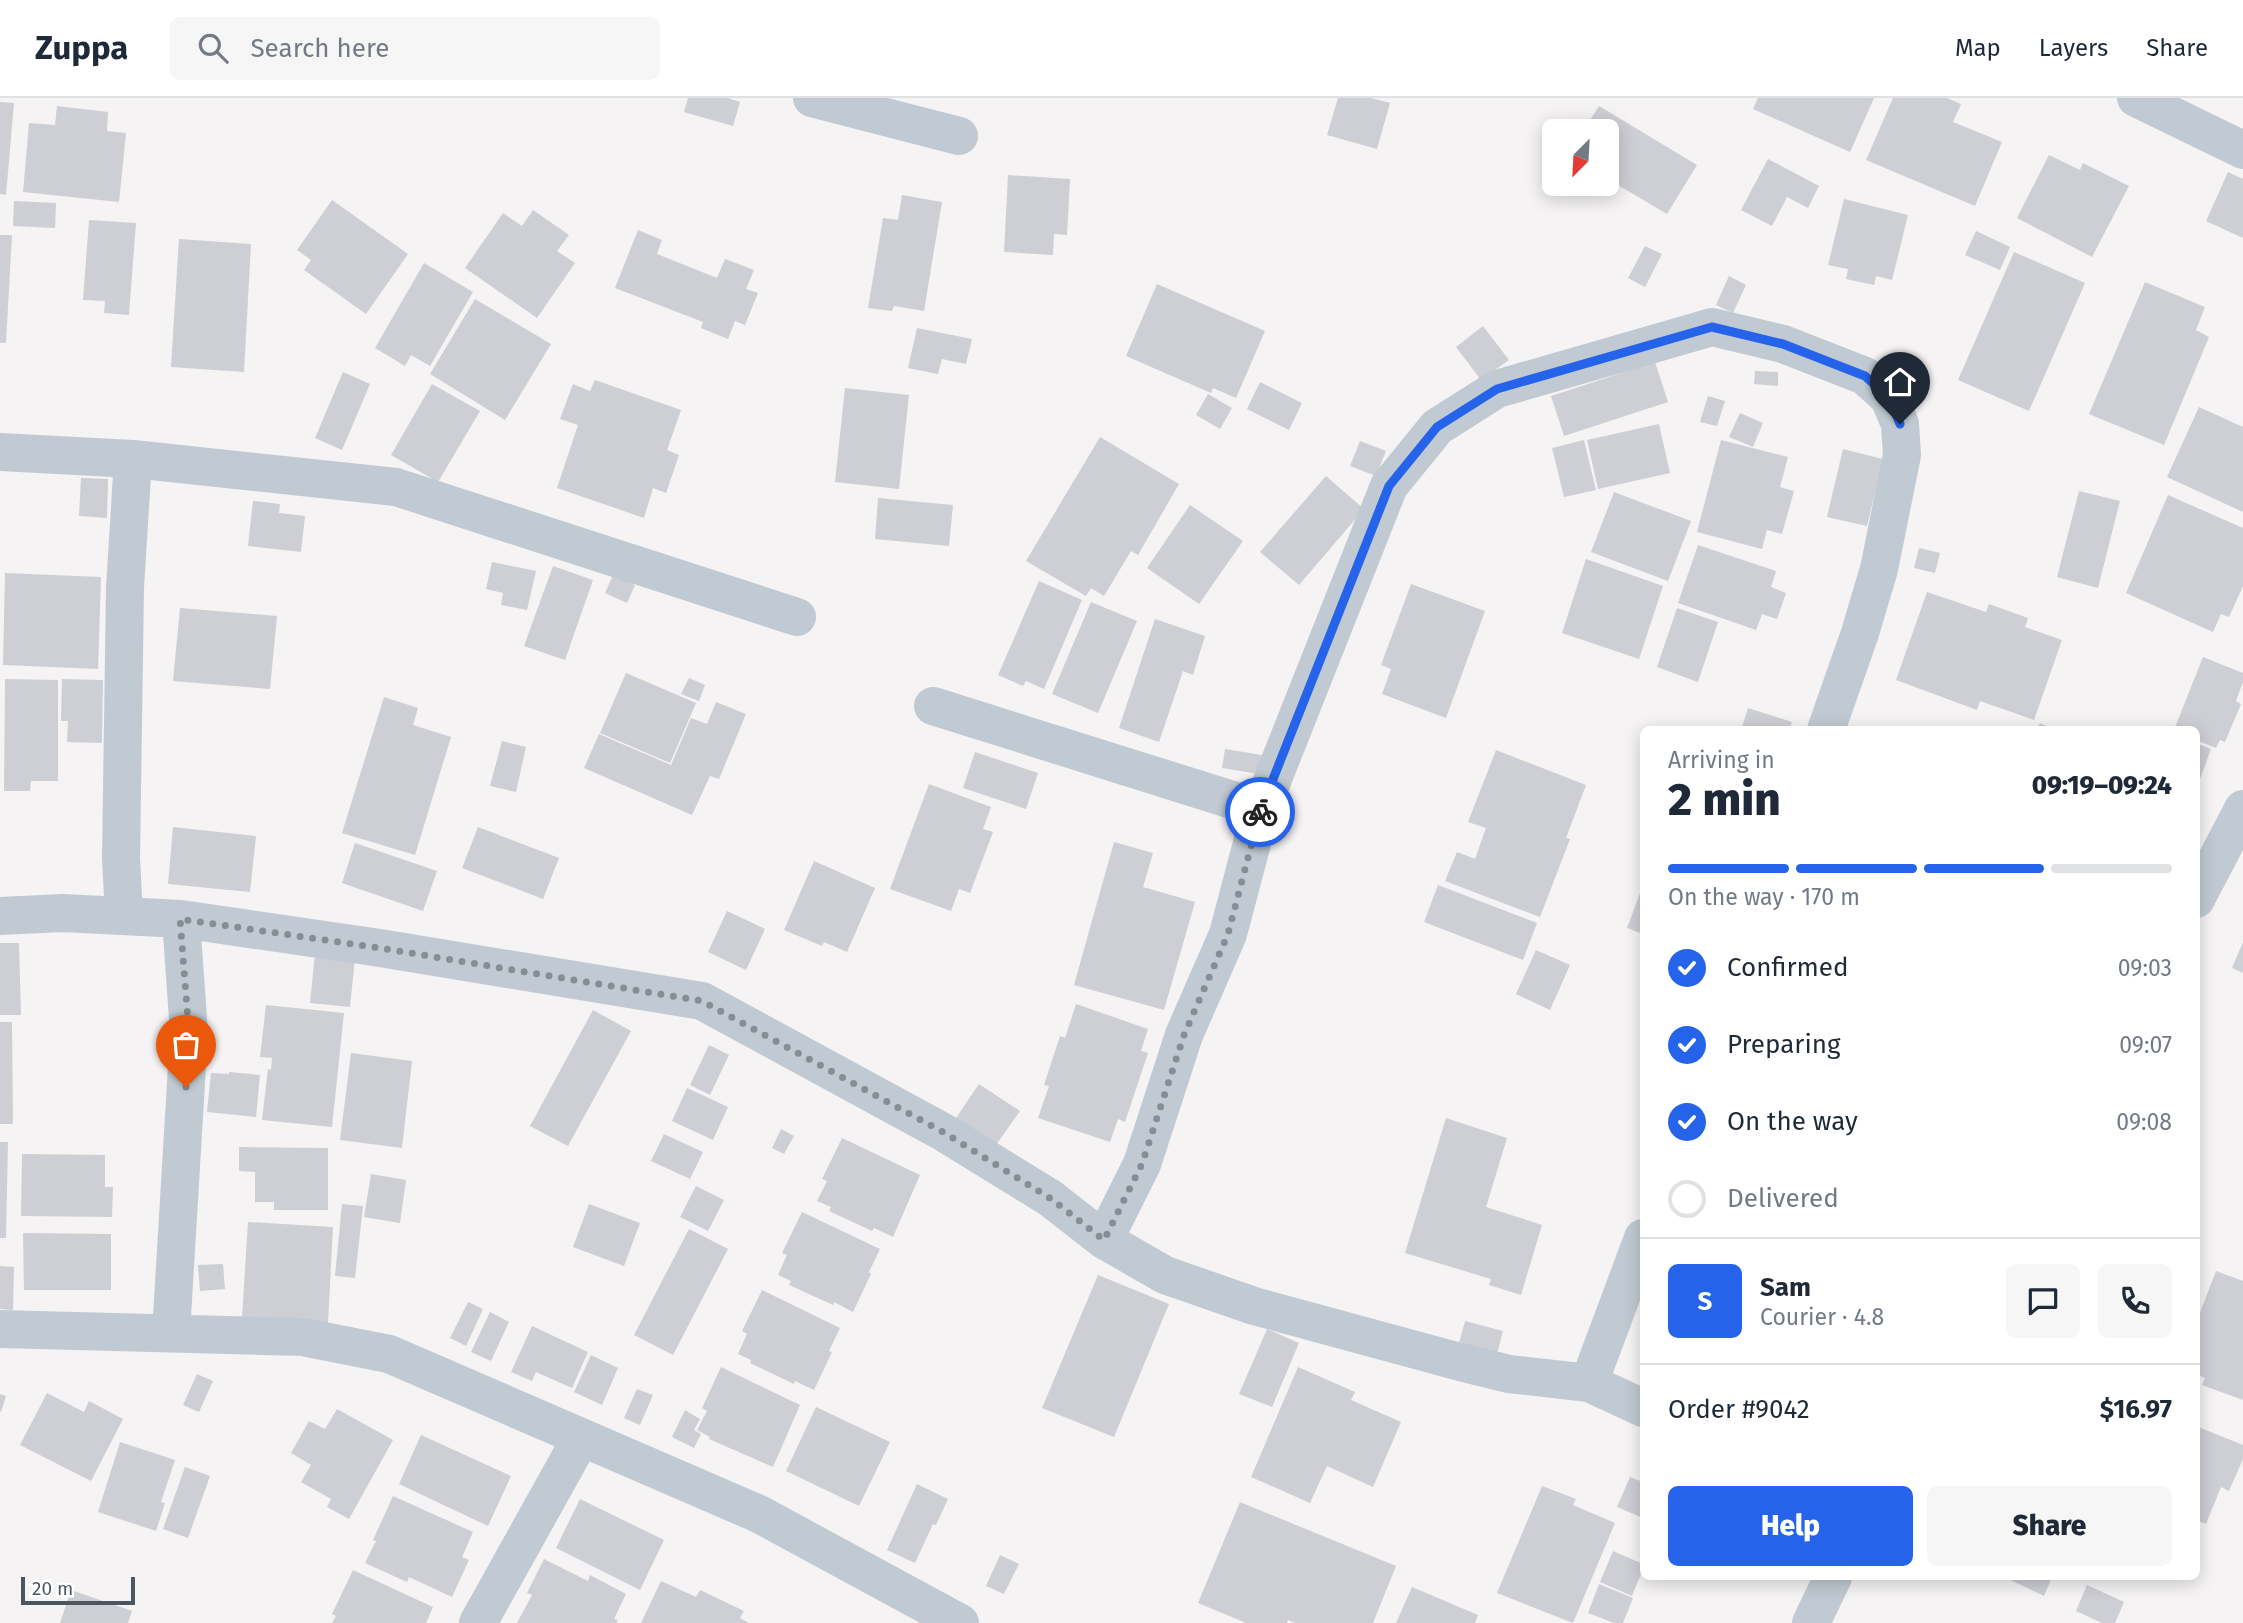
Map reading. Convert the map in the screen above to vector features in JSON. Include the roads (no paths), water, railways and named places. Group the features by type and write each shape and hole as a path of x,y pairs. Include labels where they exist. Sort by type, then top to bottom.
{"street":[{"path":"812,98 959,136"},
{"path":"2136,98 2243,150"},
{"path":"1104,1240 1142,1164 1184,1035 1228,934 1261,809 1389,486 1437,427 1497,389 1712,327 1783,344 1865,376 1889,398 1900,424 1902,455 1879,569 1860,634 1827,726"},
{"path":"0,452 133,459 396,487 797,617"},
{"path":"124,916 121,858 125,588 133,459"},
{"path":"933,706 1261,809"},
{"path":"2200,891 2243,809"},
{"path":"0,916 63,913 180,919 380,948 702,1001 943,1132 1050,1198 1104,1240 1165,1275 1254,1306 1509,1374 1589,1383 1640,1407"},
{"path":"171,1333 189,1033 180,919"},
{"path":"1589,1383 1640,1246"},
{"path":"0,1329 303,1337 390,1354 759,1514 958,1623"},
{"path":"478,1623 580,1438"},
{"path":"1811,1623 1832,1580"}]}
